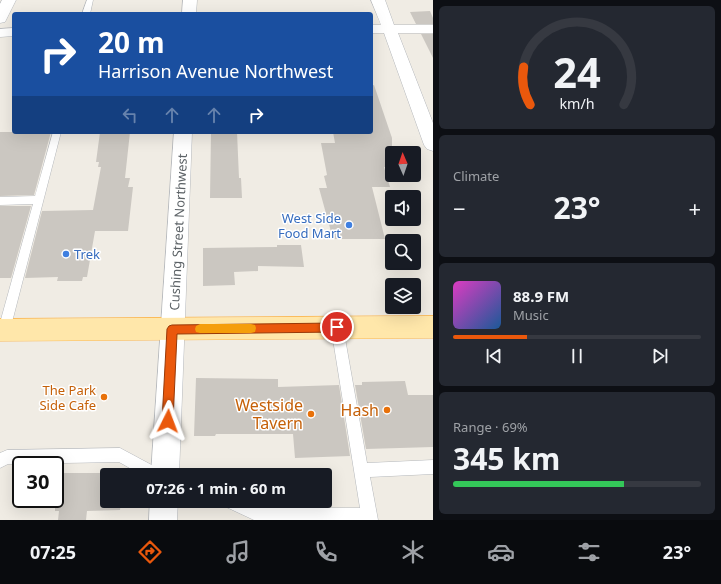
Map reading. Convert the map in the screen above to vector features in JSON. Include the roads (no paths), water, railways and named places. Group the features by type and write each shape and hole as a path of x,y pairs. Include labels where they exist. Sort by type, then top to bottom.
{"main road":[{"path":"2,330 433,326"}],"street":[{"path":"0,19 9,0"},
{"path":"189,12 190,0"},
{"path":"378,0 433,145"},
{"path":"373,29 433,29"},
{"path":"0,33 12,32"},
{"name":"Cushing Street Northwest","path":"165,468 183,134"},
{"path":"163,520 164,508"}],"lane":[{"path":"87,12 90,0"},
{"path":"2,330 56,134"},
{"path":"0,200 39,200"},
{"path":"242,508 265,516 369,517 337,327"},
{"path":"0,462 6,457 120,455 143,468"},
{"path":"361,470 433,467"}],"place":[{"name":"West Side Food Mart","path":"349,225"},
{"name":"Trek","path":"66,254"},
{"name":"The Park Side Cafe","path":"104,397"},
{"name":"Hash","path":"387,410"},
{"name":"Westside Tavern","path":"311,414"}]}
